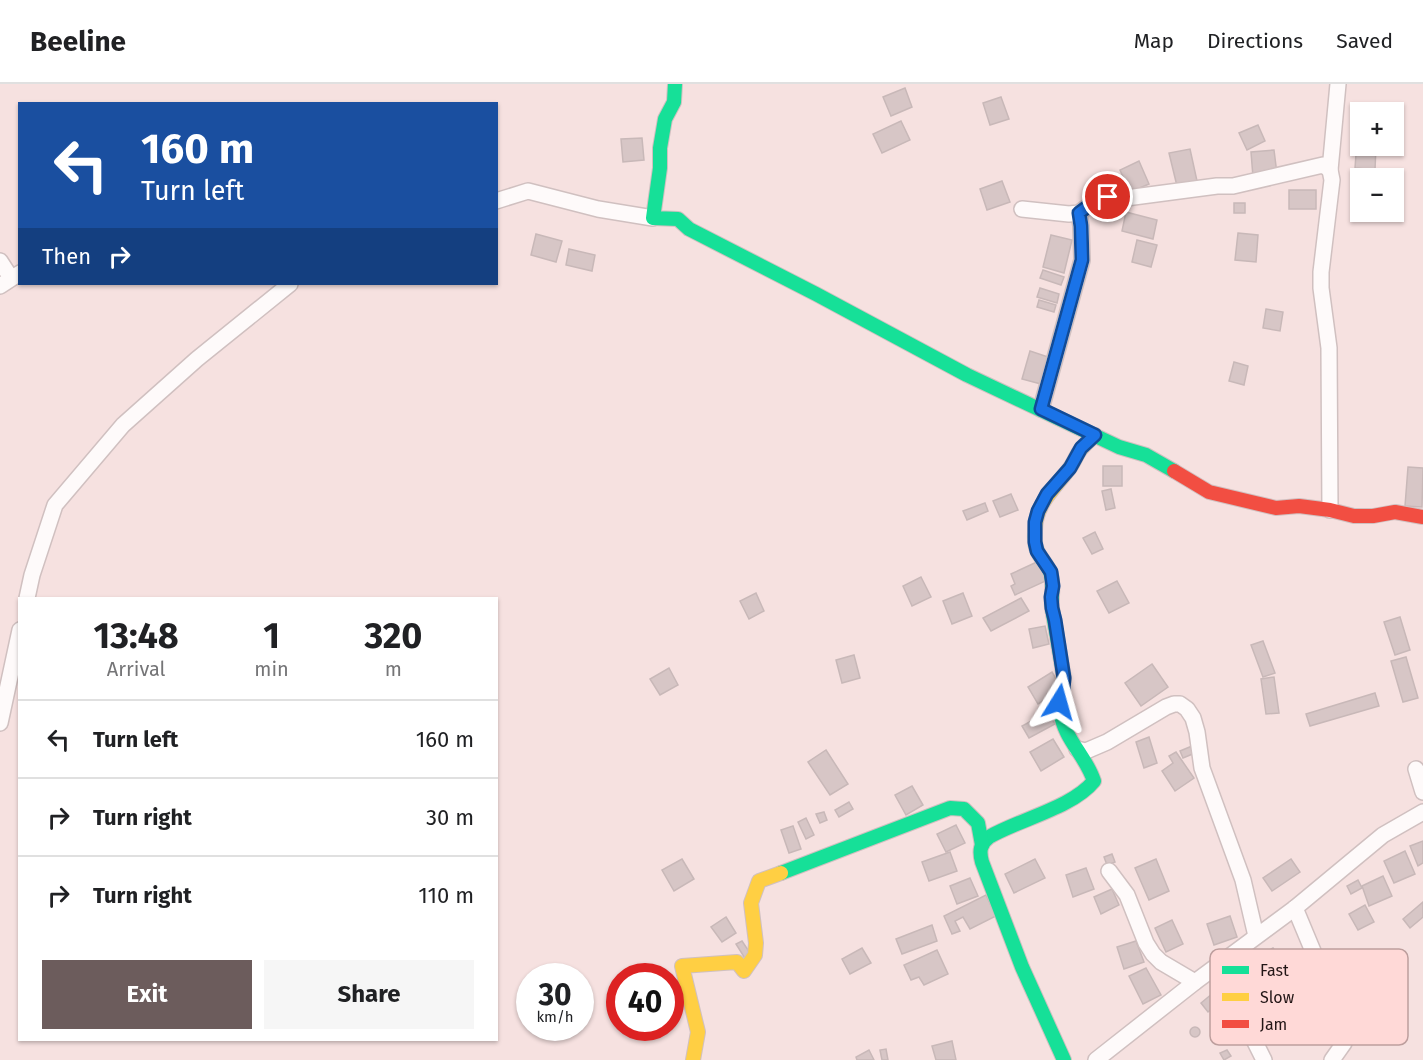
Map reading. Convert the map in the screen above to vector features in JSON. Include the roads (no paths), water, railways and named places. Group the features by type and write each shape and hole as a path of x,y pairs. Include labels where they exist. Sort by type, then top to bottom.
{"street":[{"path":"1330,510 1329,348 1320,272 1332,180 1330,170 1338,84"},
{"path":"653,218 665,119 674,102 676,85"},
{"path":"1022,209 1079,213 1095,201 1108,197 1126,198 1233,186 1323,165 1330,170"},
{"path":"498,200 528,191 598,208 653,218 678,219 689,229 967,375 1119,447 1146,455 1209,492 1276,508 1299,506 1354,516 1373,516 1395,512 1423,518"},
{"path":"1041,409 1082,260 1079,213"},
{"path":"0,261 10,279"},
{"path":"27,597 55,505 123,425 197,359 289,285"},
{"path":"982,845 989,838 1070,799 1091,786 1094,780 1077,748 1068,737 1062,721 1059,702 1064,678 1052,608 1053,586 1051,572 1037,551 1035,522 1047,494 1070,468 1081,448 1095,435"},
{"path":"0,723 18,639"},
{"path":"0,687 10,673"},
{"path":"1077,748 1086,751 1107,742 1174,704 1180,704 1187,709 1197,732 1202,768 1243,880 1256,936"},
{"path":"1416,769 1423,792"},
{"path":"693,1060 698,1032 682,966 737,962 744,971 755,955 756,943 751,903 759,881 950,808 964,808 978,823 982,862 1022,967 1064,1060"},
{"path":"1239,949 1295,908 1383,835 1423,812"},
{"path":"1109,872 1127,895 1146,943 1153,954 1161,962 1195,982"},
{"path":"1295,908 1312,949"},
{"path":"1096,1060 1210,971"},
{"path":"1256,1045 1264,1060"},
{"path":"1332,1060 1343,1045"}]}
